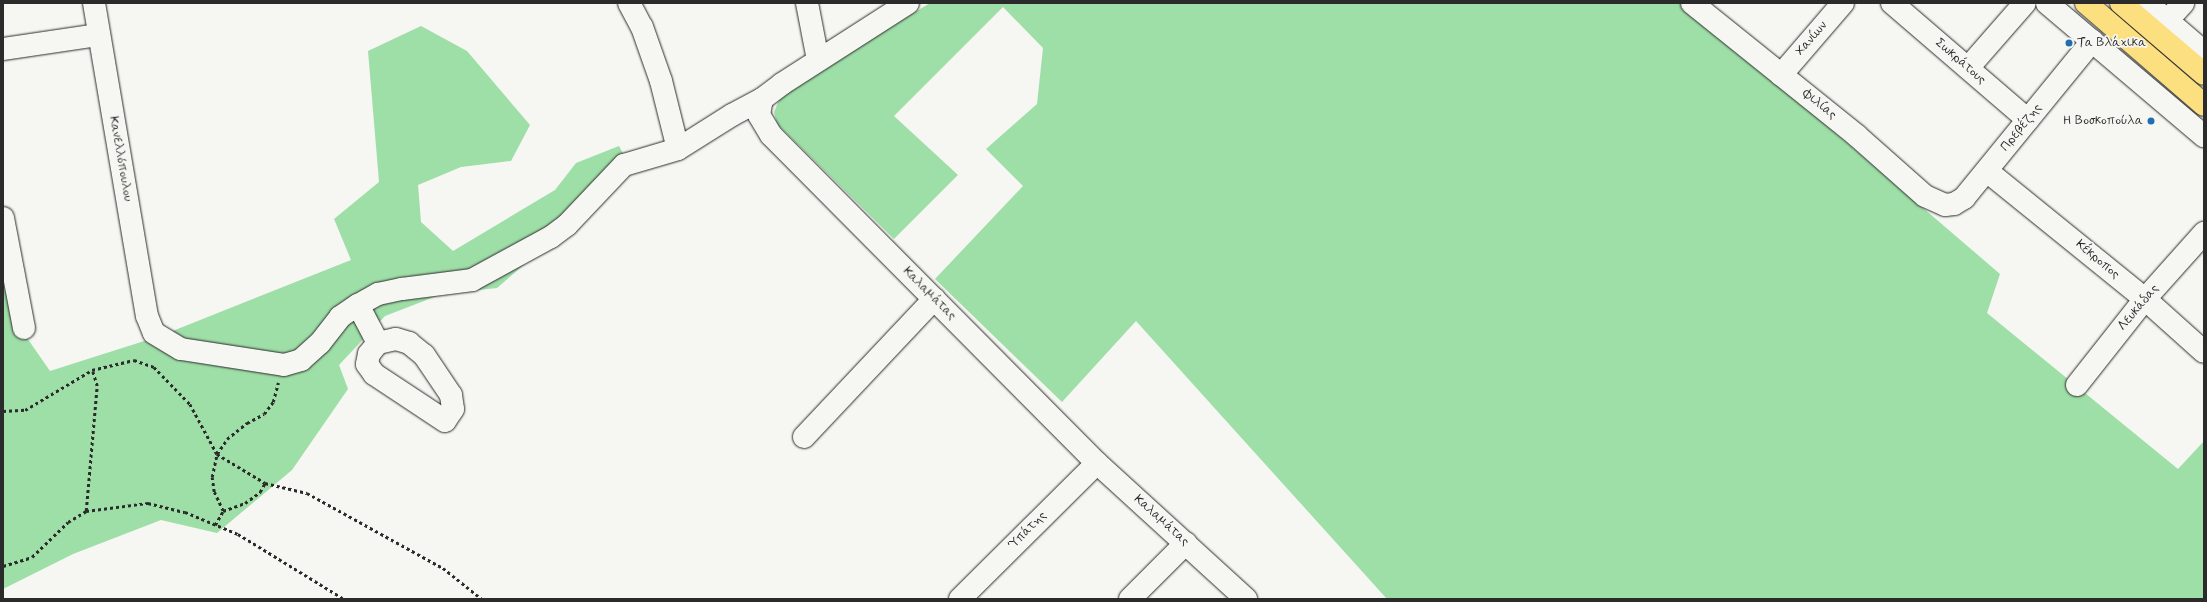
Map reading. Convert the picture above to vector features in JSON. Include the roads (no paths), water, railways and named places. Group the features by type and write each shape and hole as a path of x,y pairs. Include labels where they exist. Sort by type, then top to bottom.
{"main road":[{"path":"2086,3 2204,105"},
{"path":"2121,3 2161,26 2204,74"}],"street":[{"name":"Κανελλόπουλου","path":"94,3 98,35 147,316 154,332 181,348 284,366 301,360 320,343 340,317 358,305"},
{"path":"629,3 642,27 661,81 678,149"},
{"path":"807,3 818,60"},
{"path":"378,343 358,305 378,294 402,289 472,280 551,237 567,225 624,165 678,149 732,115 762,99 818,60 908,3"},
{"name":"Φιλίας","path":"1692,3 1782,75 1925,196 1945,205"},
{"name":"Χανίων","path":"1782,75 1843,3"},
{"name":"Σωκράτους","path":"1892,3 2028,120"},
{"path":"1968,68 2025,3"},
{"path":"2047,3 2196,130"},
{"path":"2147,3 2161,26 2204,52"},
{"path":"2161,26 2183,3"},
{"path":"3,49 98,35"},
{"name":"Πρεβέζης","path":"1945,205 1954,204 1964,198 2092,41"},
{"path":"2178,82 2196,130"},
{"name":"Καλαμάτας","path":"762,99 759,115 771,135 1097,463 1246,599"},
{"name":"Κέκροπος","path":"1987,171 2145,299 2204,352"},
{"path":"3,218 24,328"},
{"name":"Λευκάδας","path":"2077,385 2145,299 2204,233"},
{"path":"804,437 934,299"},
{"name":"Ύπάτης","path":"960,599 1097,463"},
{"path":"1130,599 1186,543"}],"place":[{"name":"Τα Βλάχικα","path":"2069,43"},
{"name":"Η Βοσκοπούλα","path":"2151,121"}]}
